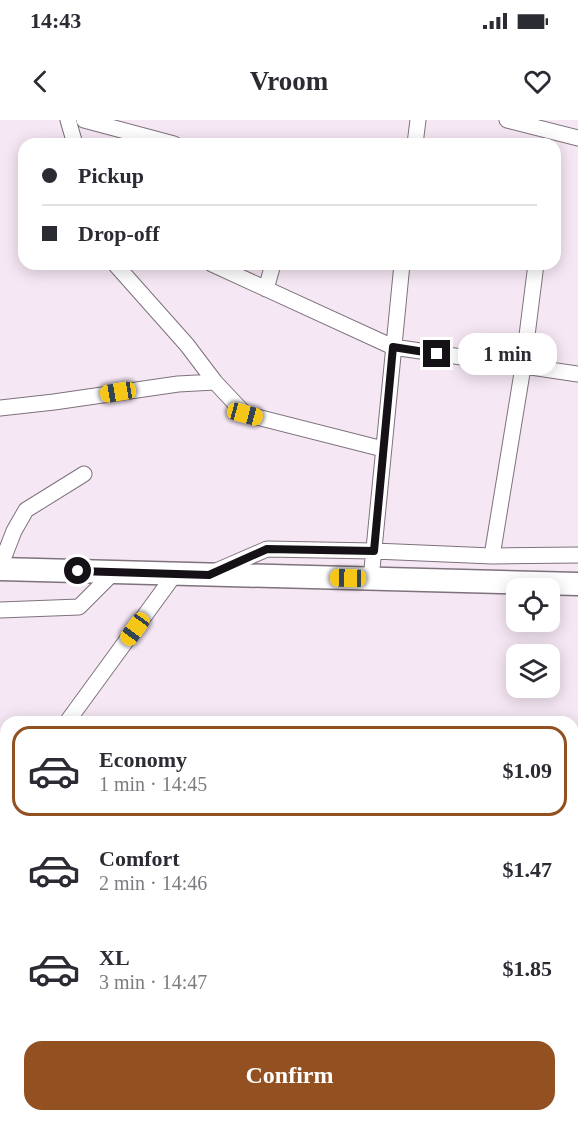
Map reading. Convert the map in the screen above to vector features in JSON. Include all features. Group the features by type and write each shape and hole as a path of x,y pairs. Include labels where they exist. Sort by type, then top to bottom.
{"street":[{"path":"68,120 73,138"},
{"path":"84,120 152,138"},
{"path":"416,138 418,120"},
{"path":"507,120 551,138 578,138"},
{"path":"120,270 188,345 215,381 245,414 383,449"},
{"path":"225,270 393,347 578,374"},
{"path":"266,289 271,270"},
{"path":"371,579 401,270"},
{"path":"492,556 523,367 535,270"},
{"path":"0,408 215,381"},
{"path":"84,474 26,510 14,531 0,568 578,584"},
{"path":"209,575 267,549 492,556 578,555"},
{"path":"0,610 79,607 114,572"},
{"path":"71,716 176,574"}],"route":[{"path":"78,571 209,575 267,549 374,551 393,347 437,354"}]}
